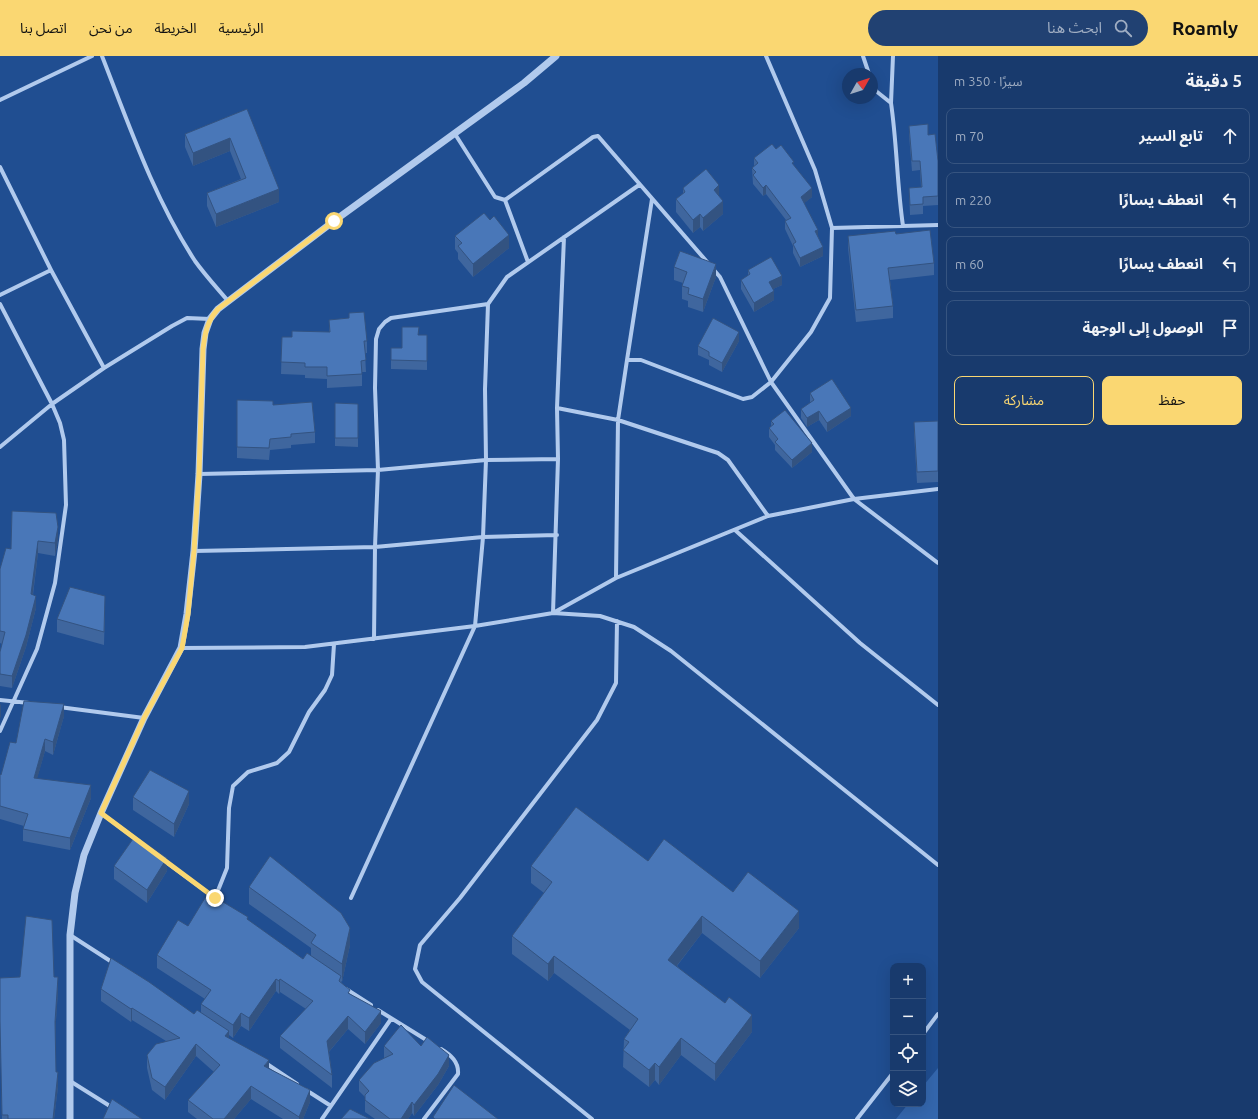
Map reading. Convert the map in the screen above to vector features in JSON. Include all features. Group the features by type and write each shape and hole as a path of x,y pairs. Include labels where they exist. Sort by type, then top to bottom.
{"street":[{"path":"0,100 92,56"},
{"path":"102,56 134,136 172,221 196,262 228,301"},
{"path":"70,1119 70,935 75,893 84,855 101,813 144,718 182,648 188,614 194,551 199,474 203,349 205,333 210,319 228,301 334,221 524,83 556,56"},
{"path":"627,360 641,360 743,400 752,397 771,382 811,332 830,298 832,228 815,170 766,56"},
{"path":"863,56 867,68"},
{"path":"893,56 891,103 897,151 898,187 903,226"},
{"path":"878,93 891,103"},
{"path":"455,134 495,196 505,200 528,262"},
{"path":"505,200 595,136 598,136 720,277 771,382 854,499 938,563"},
{"path":"0,167 51,270 104,368"},
{"path":"351,898 475,626 486,460 485,389 488,304 507,277 639,185"},
{"path":"616,578 618,420 652,199"},
{"path":"832,228 938,225"},
{"path":"553,613 557,535 557,408 564,237"},
{"path":"0,295 51,270"},
{"path":"0,304 52,404 60,423 64,440 66,505 55,583 37,649 0,731"},
{"path":"374,638 378,470 375,388 376,339 379,330 385,322 391,318 488,304"},
{"path":"0,447 52,404 104,368 187,318 210,319"},
{"path":"557,408 618,420 718,453 728,460 768,516"},
{"path":"199,474 378,470 486,460 558,459"},
{"path":"553,613 616,578 768,516 854,499 938,489"},
{"path":"735,530 860,643 938,705"},
{"path":"194,551 375,546 482,538 557,535"},
{"path":"182,648 305,647 475,626 553,613 600,616 634,627 671,651 938,865"},
{"path":"592,1119 422,982 415,969 420,945 460,898 597,720 616,683 617,621"},
{"path":"215,898 227,868 229,808 233,786 248,772 277,763 289,752 309,712 325,690 332,674 334,644"},
{"path":"0,700 37,704"},
{"path":"52,706 144,718"},
{"path":"101,813 144,845"},
{"path":"162,859 221,902"},
{"path":"70,935 119,967"},
{"path":"339,984 390,1019 446,1052 456,1062 459,1068 458,1074 424,1119"},
{"path":"926,1030 938,1014"},
{"path":"322,1119 390,1019"},
{"path":"258,1058 331,1106"},
{"path":"857,1119 890,1077"},
{"path":"70,1081 117,1111"}],"shaded area":[{"path":"938,1068 938,1119 896,1119 906,1107 926,1107 926,1082"}],"building":[{"path":"247,109 279,189 216,214 207,193 246,178 230,138 193,153 185,134"},
{"path":"928,124 928,135 935,134 938,161 938,196 923,197 923,204 910,205 909,188 922,187 920,161 912,161 909,126"},
{"path":"772,144 776,149 781,145 794,162 792,163 812,188 801,197 818,230 815,231 823,247 800,258 793,244 796,242 785,221 791,218 766,185 763,188 753,175 756,172 752,168 758,163 754,158"},
{"path":"706,169 719,185 714,190 723,201 703,218 700,214 693,220 676,199 685,192 683,188"},
{"path":"484,213 490,220 494,216 509,235 473,264 458,246 462,243 455,236"},
{"path":"930,230 934,263 888,268 893,306 856,310 848,236 895,231 896,234"},
{"path":"680,251 716,264 703,299 688,294 689,288 682,286 687,272 674,267"},
{"path":"771,257 782,276 769,282 774,291 754,303 741,280 750,274 748,270"},
{"path":"364,312 367,341 364,341 366,360 361,361 362,374 327,376 327,367 305,367 305,363 281,362 282,337 292,337 292,331 330,332 329,320 349,318 349,313"},
{"path":"713,318 739,332 722,363 709,356 709,352 698,346"},
{"path":"402,327 419,327 418,335 427,335 427,361 391,360 391,348 402,348"},
{"path":"832,379 851,408 827,423 819,411 807,418 801,409 814,400 810,393"},
{"path":"237,400 273,401 273,405 312,402 315,432 291,434 291,437 270,439 269,448 237,447"},
{"path":"335,403 358,404 358,438 335,438"},
{"path":"785,410 812,443 792,460 775,442 778,439 769,428 774,424 771,421"},
{"path":"938,421 938,471 917,472 914,422"},
{"path":"12,511 56,513 58,527 55,543 38,541 31,594 36,596 26,635 12,676 0,674 0,652 5,632 0,631 0,569 6,548 11,549"},
{"path":"70,587 105,596 104,632 57,619"},
{"path":"24,701 64,704 53,742 45,739 34,778 91,785 70,838 23,829 28,814 0,806 0,774 1,775 10,742 16,743"},
{"path":"150,770 189,791 174,824 133,797"},
{"path":"576,807 648,861 664,839 733,892 748,872 799,911 760,961 702,916 668,960 725,1003 729,997 752,1015 715,1064 681,1038 659,1067 655,1063 649,1070 623,1050 629,1042 624,1039 638,1019 554,956 548,964 512,936 552,882 531,866"},
{"path":"135,836 167,858 147,890 114,866"},
{"path":"270,856 341,913 350,928 342,964 311,943 316,935 249,887"},
{"path":"208,893 248,917 247,919 303,959 307,953 341,976 339,981 350,990 348,993 381,1011 365,1032 348,1016 327,1041 332,1075 280,1036 313,1001 280,979 279,981 276,979 249,1018 241,1013 233,1025 201,1004 211,990 157,955 178,920 188,926"},
{"path":"26,916 52,920 54,977 58,977 55,1022 56,1072 58,1072 53,1119 8,1119 8,1115 2,1115 0,978 20,977"},
{"path":"111,958 149,982 194,1014 197,1010 229,1031 225,1036 269,1060 264,1066 310,1090 299,1117 251,1086 224,1119 213,1119 188,1100 220,1065 196,1044 165,1087 152,1078 147,1055 156,1044 180,1038 101,989"},
{"path":"401,1025 421,1046 427,1037 449,1055 438,1074 414,1105 412,1102 401,1119 390,1119 365,1100 365,1095 369,1091 359,1080 374,1063 393,1054 384,1046"},
{"path":"454,1085 498,1119 435,1119 433,1117"},
{"path":"112,1099 142,1119 103,1119"},
{"path":"350,1109 370,1119 341,1119"}],"route":[{"path":"215,898 101,813 144,718 162,682 182,648 188,614 194,551 199,474 203,349 205,333 210,319 218,309 334,221"}]}
